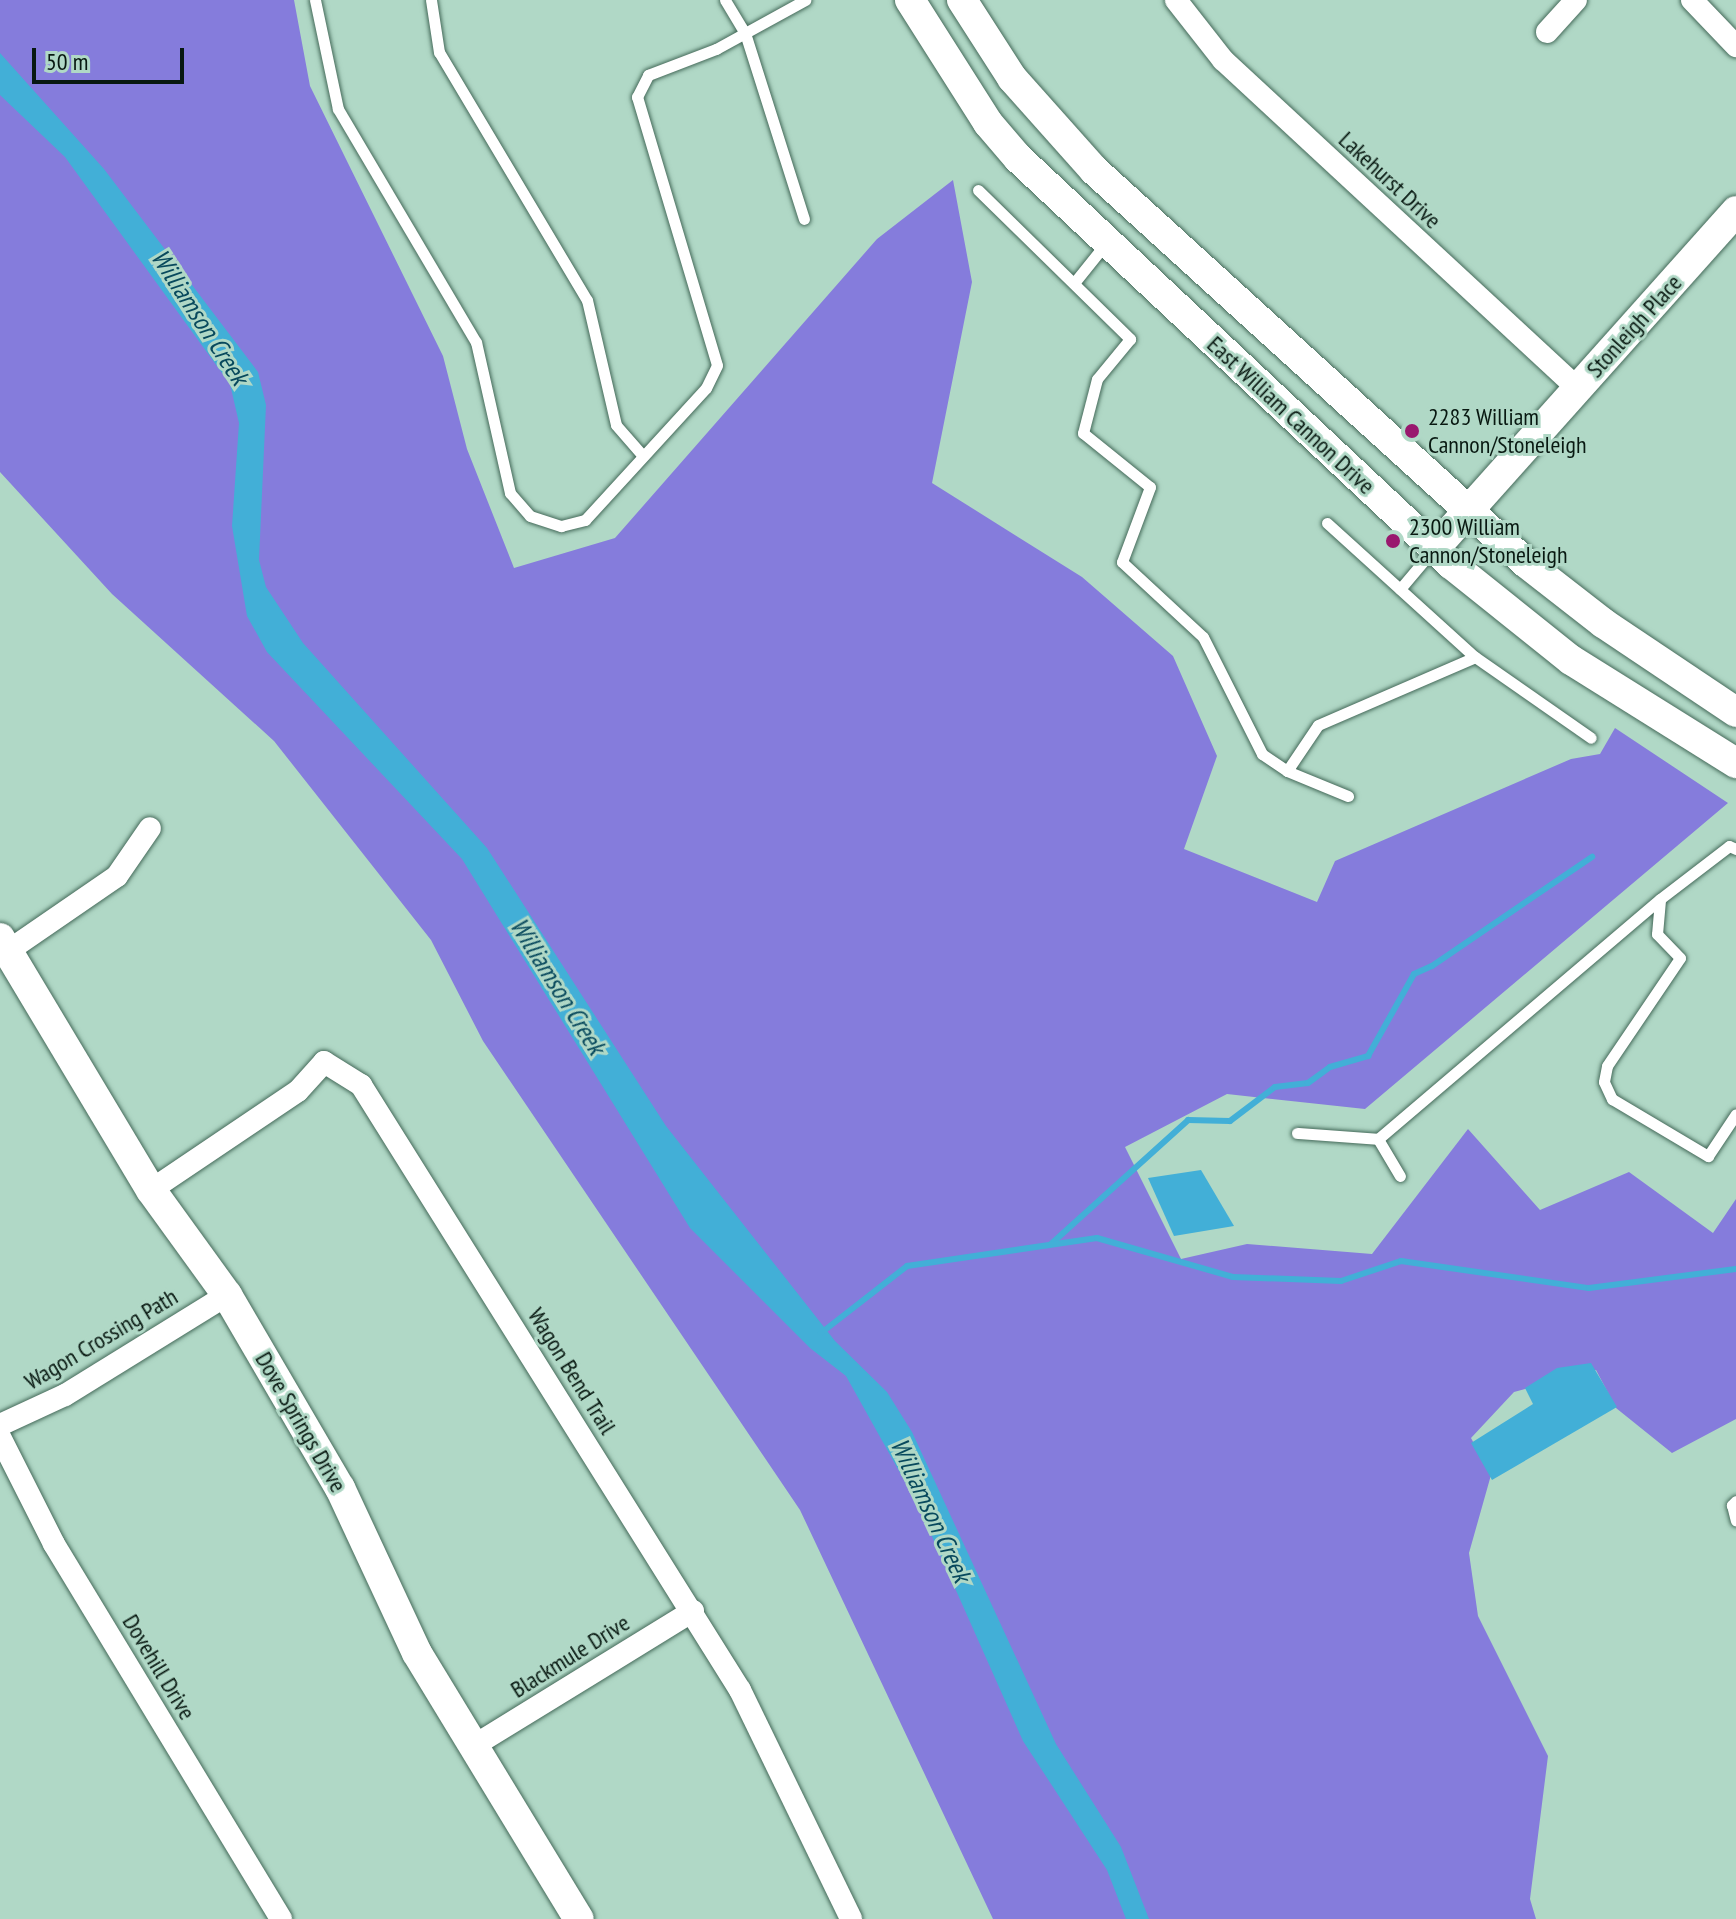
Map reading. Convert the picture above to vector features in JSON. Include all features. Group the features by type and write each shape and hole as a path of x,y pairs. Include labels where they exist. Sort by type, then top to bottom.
{"main road":[{"name":"East William Cannon Drive","path":"910,0 988,123 1106,242 1435,548 1571,660 1736,763"},
{"name":"East William Cannon Drive","path":"962,0 1012,78 1094,170 1469,510 1603,623 1736,712"},
{"name":"Stonleigh Place","path":"1435,548 1736,211"},
{"name":"Dove Springs Drive","path":"4,944 151,1190 227,1295 340,1488 417,1653 579,1919"}],"street":[{"name":"Lakehurst Drive","path":"1176,0 1223,60 1578,389"},
{"path":"1547,32 1576,0"},
{"path":"1692,0 1736,46"},
{"path":"4,944 117,876 150,828"},
{"name":"Wagon Bend Trail","path":"151,1190 298,1091 324,1062 361,1085 740,1690 851,1919"},
{"name":"Wagon Crossing Path","path":"0,1425 65,1395 227,1295"},
{"name":"Dovehill Drive","path":"0,1437 54,1544 281,1919"},
{"name":"Blackmule Drive","path":"475,1745 693,1611"}],"lane":[{"path":"315,0 338,109 476,342 510,493 530,516 561,526 585,520 706,388 717,365 637,97 648,75 745,33 805,0"},
{"path":"431,0 439,52 587,300 616,425 643,456"},
{"path":"725,0 745,33 804,219"},
{"path":"978,190 1130,339 1097,379 1083,433 1150,487 1122,562 1203,637 1262,754 1287,771 1348,796"},
{"path":"1074,283 1106,242"},
{"path":"1327,523 1475,657 1591,738"},
{"path":"1400,589 1435,548"},
{"path":"1287,771 1318,725 1475,657"},
{"path":"1297,1133 1378,1139 1660,899 1729,846 1736,849"},
{"path":"1660,899 1657,934 1680,958 1607,1066 1604,1082 1612,1099 1708,1156 1736,1114"},
{"path":"1378,1139 1400,1176"},
{"path":"1736,1501 1732,1505 1736,1521"}],"shaded area":[{"path":"0,0 294,0 310,86 443,356 467,449 514,568 615,538 877,239 953,180 972,282 932,483 1082,577 1173,656 1217,756 1184,849 1317,902 1335,861 1571,759 1600,754 1615,728 1728,803 1365,1109 1227,1094 1125,1147 1181,1259 1247,1244 1372,1254 1468,1129 1540,1210 1629,1172 1713,1233 1736,1199 1736,1419 1672,1453 1616,1408 1596,1370 1514,1392 1471,1438 1491,1475 1469,1553 1478,1616 1548,1756 1530,1899 1536,1919 993,1919 800,1510 483,1041 431,940 274,741 112,594 0,472"}],"water":[{"name":"Williamson Creek","path":"0,53 104,169 258,372 266,405 259,560 266,587 303,643 487,848 666,1126 835,1341 887,1392 912,1432 1056,1744 1121,1847 1149,1919 1126,1919 1107,1870 1023,1741 918,1505 846,1376 810,1348 690,1228 462,859 267,652 247,616 232,526 239,423 230,384 65,157 0,95"},
{"path":"1201,1170 1234,1226 1174,1236 1148,1178"},
{"path":"1591,1363 1617,1407 1492,1480 1471,1443 1533,1404 1525,1388 1557,1368"}],"waterway":[{"path":"1051,1244 1188,1120 1230,1121 1275,1087 1308,1083 1330,1067 1368,1056 1414,974 1432,966 1592,857"},
{"path":"821,1333 907,1266 1097,1238 1233,1277 1341,1281 1401,1261 1589,1288 1736,1269"}],"place":[{"name":"2283 William Cannon/Stoneleigh","path":"1412,431"},
{"name":"2300 William Cannon/Stoneleigh","path":"1393,541"}]}
